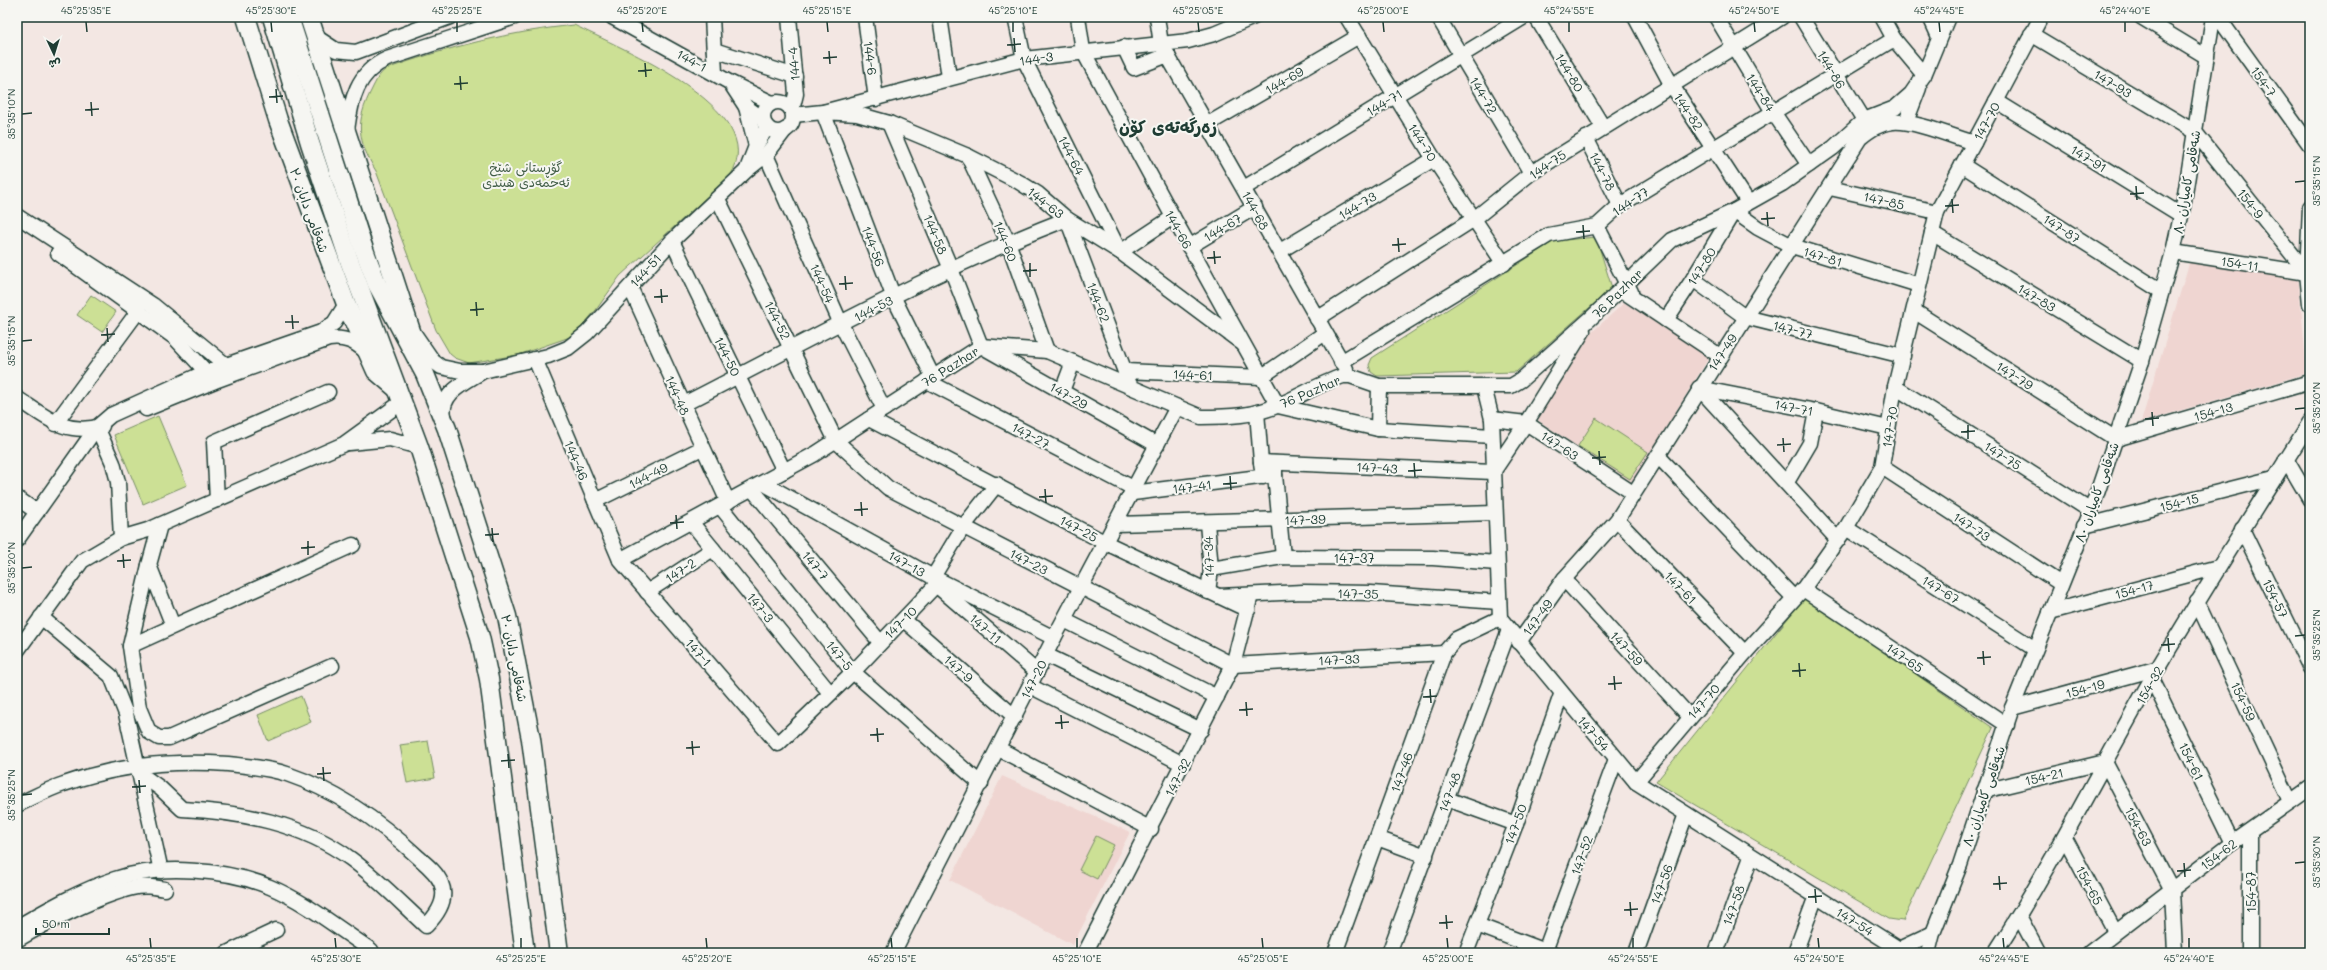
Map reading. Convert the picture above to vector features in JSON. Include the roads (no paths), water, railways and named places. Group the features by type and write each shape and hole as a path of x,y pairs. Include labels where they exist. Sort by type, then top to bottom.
{"main road":[{"name":"شەقامی دابان ٣٠","path":"246,17 278,120 346,304 366,352 376,371 401,396"},
{"name":"شەقامی دابان ٣٠","path":"272,17 310,143 349,260 419,447 480,637 487,672 525,953"},
{"name":"شەقامی دابان ٣٠","path":"289,17 362,244 377,284 425,374"},
{"name":"شەقامی دابان ٣٠","path":"309,17 347,130 425,374 447,430 507,616 531,739 559,953"}],"street":[{"path":"347,130 352,102 362,79 376,64 387,58 515,17"},
{"name":"144-1","path":"612,17 729,82 772,103 785,103 791,120"},
{"path":"712,17 715,73"},
{"name":"144-4","path":"789,17 796,94 791,120"},
{"name":"144-6","path":"865,17 876,99"},
{"path":"940,17 949,77"},
{"name":"144-64","path":"1016,17 1024,59 1120,252"},
{"name":"144-66","path":"1078,17 1083,51 1173,218 1278,406"},
{"name":"144-68","path":"1156,17 1164,50 1208,124 1350,376"},
{"name":"144-3","path":"791,120 876,99 949,77 1024,59 1124,47 1164,50 1237,21 1254,17"},
{"name":"144-70","path":"1347,17 1434,159 1504,264"},
{"name":"144-72","path":"1438,17 1531,173"},
{"name":"144-71","path":"1244,188 1524,17"},
{"name":"144-80","path":"1536,17 1603,127"},
{"name":"144-82","path":"1635,17 1672,84 1748,202"},
{"name":"144-84","path":"1716,17 1774,112 1810,165"},
{"name":"144-75","path":"1317,319 1474,219 1531,173 1733,46 1782,17"},
{"name":"144-86","path":"1801,17 1864,120"},
{"path":"1882,17 1894,39 1924,75 1906,122 1974,143"},
{"path":"1930,17 1939,37"},
{"name":"76 Pazhar","path":"620,560 784,471 836,440 981,346 1047,351 1130,385 1201,417 1222,417 1257,412 1278,406 1335,379 1350,376 1379,386 1507,387 1522,380 1590,319 1672,240 1734,211 1782,184 1833,148 1864,120 1895,108 1910,94 1924,75 1948,17"},
{"name":"147-70","path":"1636,782 1745,653 1798,594 1842,534 1882,467 1895,388 1937,212 2041,17"},
{"path":"2141,17 2207,57"},
{"name":"شەقامی کامیاران ٨٠","path":"1928,953 1933,933 1960,865 2012,708 2091,511 2142,361 2173,252 2181,215 2213,17"},
{"name":"154-7","path":"2218,17 2310,145"},
{"path":"316,37 336,50 356,52 441,18"},
{"name":"147-93","path":"2031,34 2195,132"},
{"name":"144-69","path":"1208,124 1359,36"},
{"name":"144-77","path":"1597,226 1620,205 1714,149 1835,73 1894,39"},
{"path":"1124,47 1134,68 1164,50"},
{"path":"714,50 794,76"},
{"path":"729,82 746,107 776,132 791,120"},
{"name":"147-91","path":"1996,101 2181,215"},
{"path":"761,150 765,123 765,110 772,103"},
{"name":"144-54","path":"746,107 761,150 841,324 884,409"},
{"name":"144-63","path":"821,112 857,114 889,123 968,156 1038,194 1067,218 1120,252 1243,344"},
{"name":"144-56","path":"821,112 894,298 930,379"},
{"path":"761,150 791,120"},
{"name":"147-49","path":"1519,642 1564,579 1616,520 1658,456 1699,388 1830,188 1860,138 1879,125 1893,122 1906,122"},
{"name":"144-58","path":"889,123 951,269 981,346"},
{"name":"154-9","path":"2195,132 2307,274"},
{"name":"144-78","path":"1586,138 1620,205"},
{"name":"144-51","path":"483,371 559,353 576,343 672,241 718,200 747,170 761,150"},
{"name":"144-60","path":"968,156 1008,242 1047,351"},
{"name":"144-73","path":"1280,252 1434,159"},
{"name":"147-87","path":"1962,164 2161,291"},
{"name":"147-85","path":"1830,188 1937,212"},
{"name":"144-52","path":"718,200 836,440"},
{"name":"144-67","path":"1189,247 1255,207"},
{"path":"2310,207 2307,274 2310,304"},
{"name":"147-81","path":"1734,211 1758,228 1792,246 1919,285"},
{"name":"147-80","path":"1666,320 1693,279 1734,211"},
{"path":"17,216 153,305 230,369"},
{"name":"144-53","path":"682,404 951,269 1008,242 1067,218"},
{"name":"144-62","path":"1067,218 1130,385"},
{"path":"1120,252 1173,218"},
{"path":"1342,362 1549,235 1597,226 1624,287 1634,299 1720,356"},
{"path":"17,228 46,245 174,336 211,376"},
{"name":"147-83","path":"1932,233 2142,361"},
{"name":"144-50","path":"672,241 784,471"},
{"name":"154-11","path":"2173,252 2307,274"},
{"name":"147-77","path":"1693,279 1745,317 1903,356"},
{"name":"144-48","path":"630,287 702,448 724,504"},
{"path":"17,540 97,427 111,415 321,332 334,323 346,304"},
{"path":"55,424 139,310"},
{"name":"147-79","path":"1914,311 2116,439"},
{"path":"1493,472 1526,423 1590,319"},
{"path":"411,329 432,361 441,367 460,371 483,371"},
{"path":"1261,377 1325,333"},
{"path":"230,369 329,339 346,339 360,346 366,352"},
{"name":"147-29","path":"981,346 1157,445"},
{"name":"144-46","path":"535,359 620,560"},
{"path":"1062,391 1073,362"},
{"path":"447,430 443,404 447,396 483,371"},
{"name":"144-61","path":"1125,371 1261,377"},
{"name":"147-27","path":"930,379 1134,491"},
{"name":"154-13","path":"2116,439 2310,382"},
{"path":"1378,429 1379,386"},
{"path":"1484,387 1492,419 1500,618"},
{"name":"147-71","path":"1699,388 1816,411 1888,428"},
{"name":"147-67","path":"1699,388 1787,482 1842,534 2035,649"},
{"name":"147-75","path":"1895,388 2091,511"},
{"path":"217,500 214,442 328,392"},
{"path":"17,651 82,561 120,538 160,525 344,444 401,396"},
{"path":"17,399 55,424 72,428 97,427"},
{"path":"1278,406 1378,429 1492,436"},
{"name":"147-20","path":"893,953 981,784 1054,638 1134,491 1177,407"},
{"path":"1787,482 1810,443 1816,411"},
{"path":"1257,412 1280,519 1283,557"},
{"name":"147-25","path":"869,419 997,484 1106,542 1248,610"},
{"path":"1492,419 1526,423"},
{"name":"154-32","path":"1995,953 2019,916 2065,838 2105,762 2197,602 2310,422"},
{"name":"147-63","path":"1526,423 1633,493"},
{"path":"97,427 113,463 118,482 120,538"},
{"path":"344,444 390,438 419,447"},
{"name":"147-23","path":"836,440 888,488 963,528 1233,665"},
{"name":"144-49","path":"595,502 702,448"},
{"name":"147-65","path":"1658,456 1798,594 2007,725"},
{"path":"2286,460 2306,482 2310,500"},
{"name":"147-73","path":"1882,467 2061,584"},
{"name":"147-41","path":"1134,491 1269,469"},
{"name":"147-43","path":"1269,469 1493,472"},
{"name":"154-15","path":"2084,526 2274,478"},
{"name":"147-10","path":"778,744 830,692 853,672 880,642 904,620 934,581 963,528 997,484"},
{"name":"147-13","path":"758,486 934,581 1054,638"},
{"name":"147-7","path":"758,486 880,642"},
{"path":"17,498 37,512"},
{"name":"147-5","path":"724,504 853,672 981,784"},
{"name":"147-39","path":"1116,524 1207,523 1280,519 1495,513"},
{"name":"147-61","path":"1616,520 1745,653"},
{"name":"147-3","path":"692,522 830,692"},
{"name":"147-34","path":"1207,523 1213,594"},
{"path":"160,525 148,565 130,646 139,708 149,732 159,738 169,738 332,666"},
{"name":"154-57","path":"2242,529 2310,668"},
{"path":"130,646 352,545"},
{"name":"147-2","path":"647,592 713,549"},
{"name":"147-37","path":"1211,569 1283,557 1433,558 1497,563"},
{"name":"147-1","path":"620,560 778,744"},
{"path":"148,565 173,626"},
{"name":"154-17","path":"2050,612 2218,567"},
{"name":"147-59","path":"1564,579 1690,717"},
{"name":"147-11","path":"934,581 1037,672"},
{"name":"147-35","path":"1213,594 1251,595 1303,592 1371,593 1499,602"},
{"name":"147-32","path":"1085,953 1151,828 1233,665 1251,595"},
{"name":"154-59","path":"2197,602 2290,801"},
{"path":"41,617 111,676 126,714 161,871"},
{"name":"147-54","path":"1500,618 1562,695 1636,782 1901,951"},
{"name":"147-46","path":"1335,953 1444,653 1456,639 1500,618"},
{"name":"147-9","path":"904,620 1015,717"},
{"path":"1064,620 1217,697"},
{"name":"147-48","path":"1389,953 1509,630"},
{"name":"147-33","path":"1233,665 1444,653"},
{"path":"1046,655 1201,730"},
{"name":"154-19","path":"2012,708 2155,673"},
{"name":"154-61","path":"2155,673 2232,843"},
{"path":"1030,686 1183,764"},
{"name":"147-50","path":"1466,953 1516,824 1562,695"},
{"path":"999,748 1151,828"},
{"name":"147-52","path":"1548,952 1616,759"},
{"name":"154-21","path":"1984,791 2105,762"},
{"name":"154-63","path":"2105,762 2172,890"},
{"path":"17,805 64,784 138,769 198,763 250,766 288,774 312,784 371,818 431,869 442,883 443,890 437,914 426,926 352,860 317,840 273,822 250,816 182,809 138,769"},
{"name":"154-62","path":"2089,953 2232,843 2310,788"},
{"path":"1447,799 1516,824"},
{"name":"147-56","path":"1636,953 1686,814"},
{"name":"154-87","path":"2250,831 2250,953"},
{"path":"1377,838 1426,856"},
{"name":"154-65","path":"2065,838 2115,932"},
{"name":"147-58","path":"1716,953 1751,856"},
{"path":"17,927 66,900 105,883 133,874 161,871 212,872 254,880 294,900 371,950 372,953"},
{"path":"17,940 91,903 132,888 151,886 165,890"},
{"path":"2172,890 2175,953"},
{"path":"1795,953 1816,896"},
{"path":"2019,916 2039,953"},
{"path":"1477,925 1548,952"},
{"path":"227,953 276,930"},
{"path":"1901,951 1933,933"}],"district":[{"name":"زەرگەتەی کۆن","path":"1168,126"}],"park label":[{"name":"گۆڕستانی شێخ ئەحمەدی هیندی","path":"526,174"}]}
